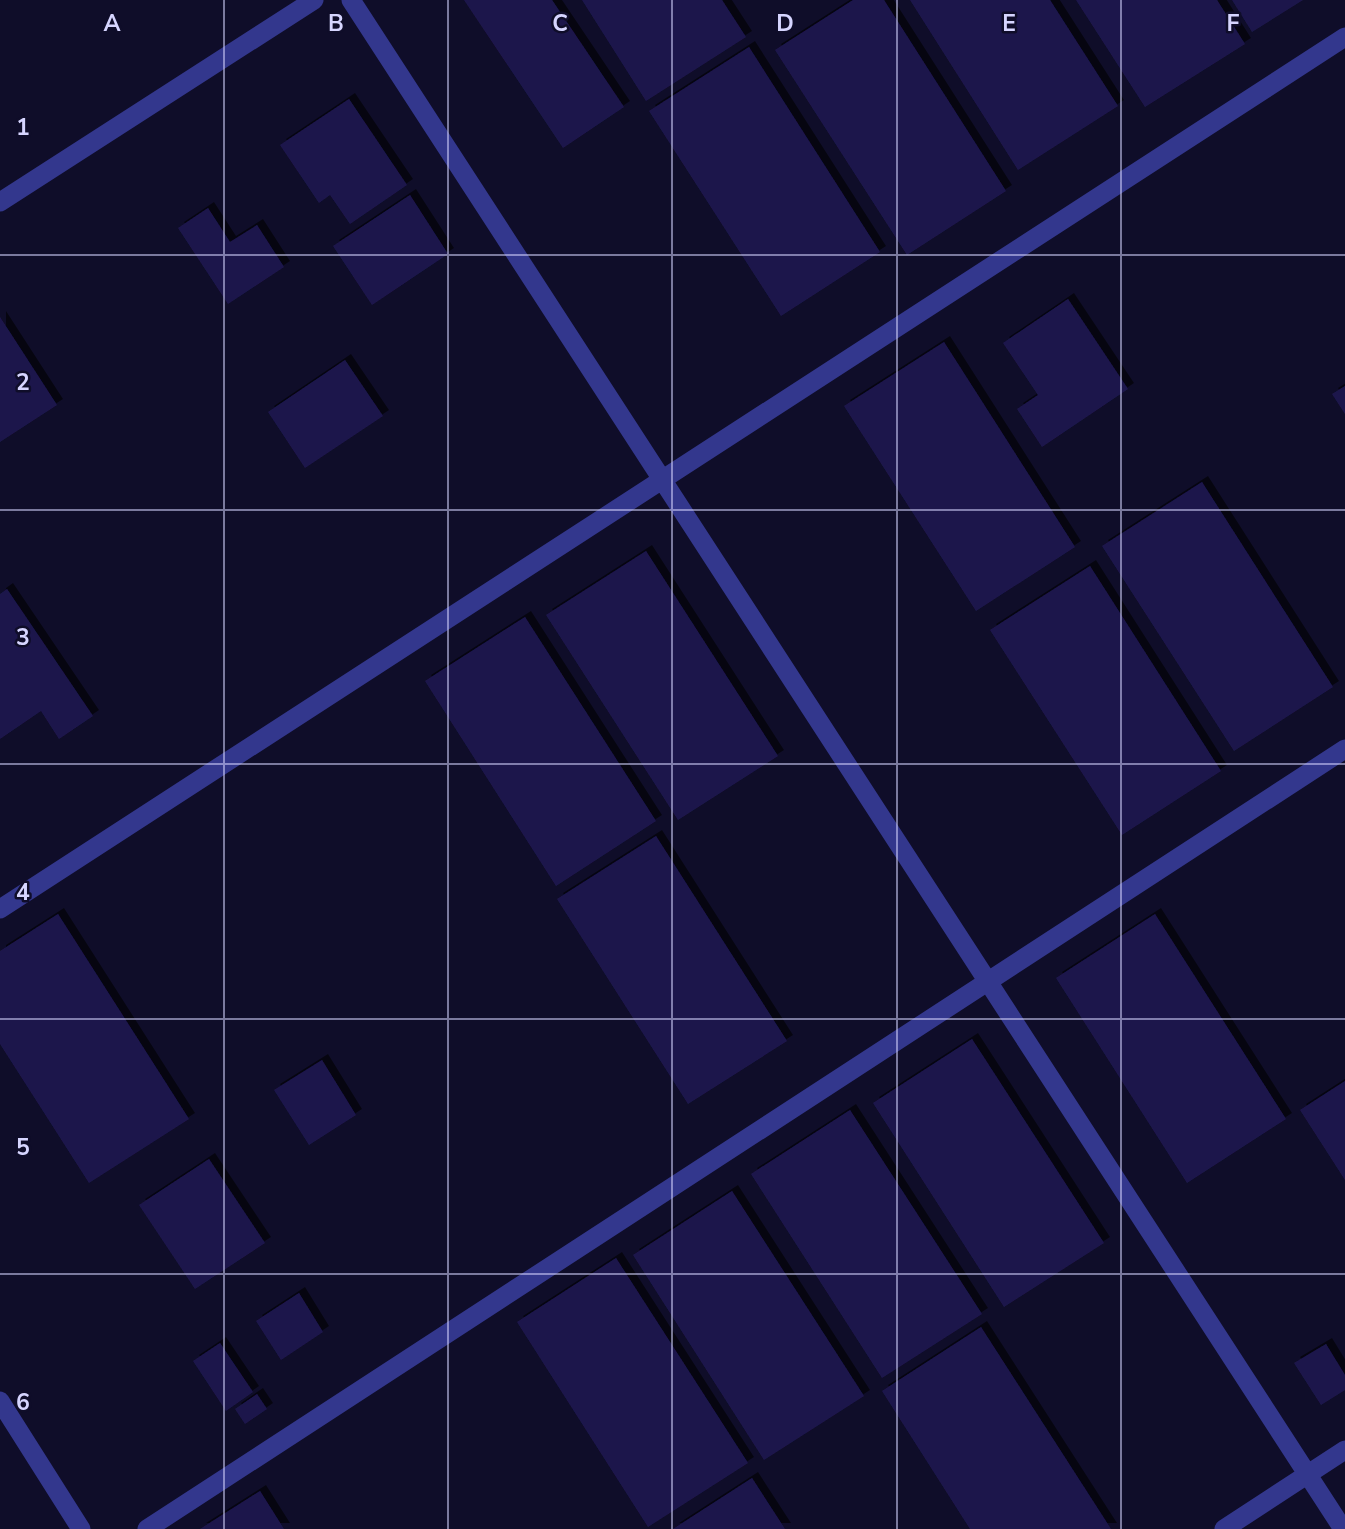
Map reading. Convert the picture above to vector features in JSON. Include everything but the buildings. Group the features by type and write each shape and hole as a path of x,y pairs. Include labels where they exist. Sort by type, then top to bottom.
{"street":[{"path":"0,202 314,0"},
{"path":"351,0 1343,1529"},
{"path":"0,909 1345,37"},
{"path":"147,1529 1345,749"},
{"path":"0,1401 80,1529"},
{"path":"1224,1529 1345,1450"}]}
